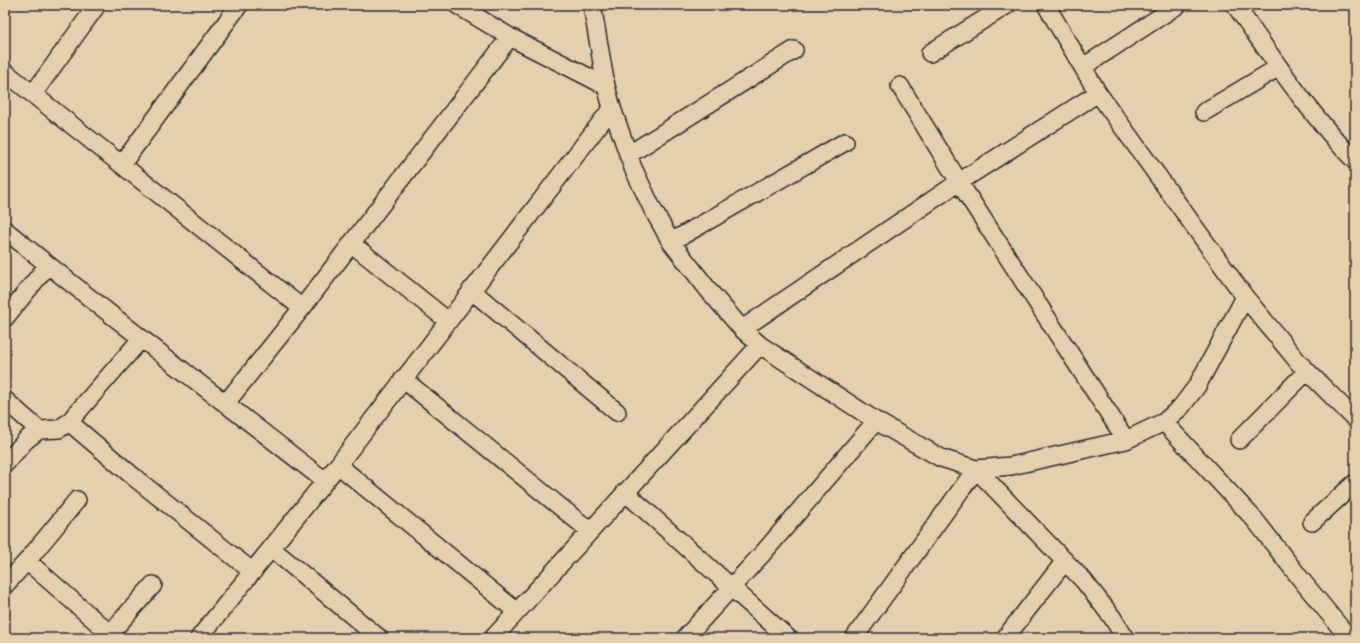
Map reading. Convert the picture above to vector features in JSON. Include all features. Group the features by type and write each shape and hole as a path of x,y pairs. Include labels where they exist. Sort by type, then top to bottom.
{"street":[{"path":"33,94 97,5"},
{"path":"122,164 239,5"},
{"path":"457,5 510,37 606,86"},
{"path":"592,5 606,86 612,108 633,168 652,208 671,242 710,292 742,329 760,345 876,421 941,458 976,469 1011,466 1126,440 1164,422 1181,407 1197,386 1245,297"},
{"path":"930,53 1007,5"},
{"path":"1046,5 1098,93 1245,297 1299,363 1355,419"},
{"path":"1083,67 1178,5"},
{"path":"1235,5 1311,112 1355,161"},
{"path":"226,403 352,244 510,37"},
{"path":"628,155 794,50"},
{"path":"1204,112 1279,67"},
{"path":"5,72 302,308"},
{"path":"900,86 959,182 1126,440"},
{"path":"742,329 959,182 1098,93"},
{"path":"206,635 271,548 338,465 612,108"},
{"path":"671,242 845,142"},
{"path":"5,230 141,339 226,403 325,481"},
{"path":"352,244 448,321"},
{"path":"5,318 48,265"},
{"path":"471,290 617,412"},
{"path":"5,464 26,440 40,430 59,429 68,422 141,339"},
{"path":"493,638 760,345"},
{"path":"1239,440 1307,371"},
{"path":"403,379 590,531"},
{"path":"5,400 40,430"},
{"path":"685,638 769,546 876,421"},
{"path":"68,422 135,478 253,572"},
{"path":"1164,422 1255,520 1349,638"},
{"path":"338,465 516,611"},
{"path":"976,469 1084,580 1122,637"},
{"path":"854,638 976,469"},
{"path":"1312,522 1355,482"},
{"path":"625,492 788,638"},
{"path":"5,585 27,561 77,500"},
{"path":"271,548 379,638"},
{"path":"27,561 110,637 153,584"},
{"path":"1005,638 1065,561"}]}
